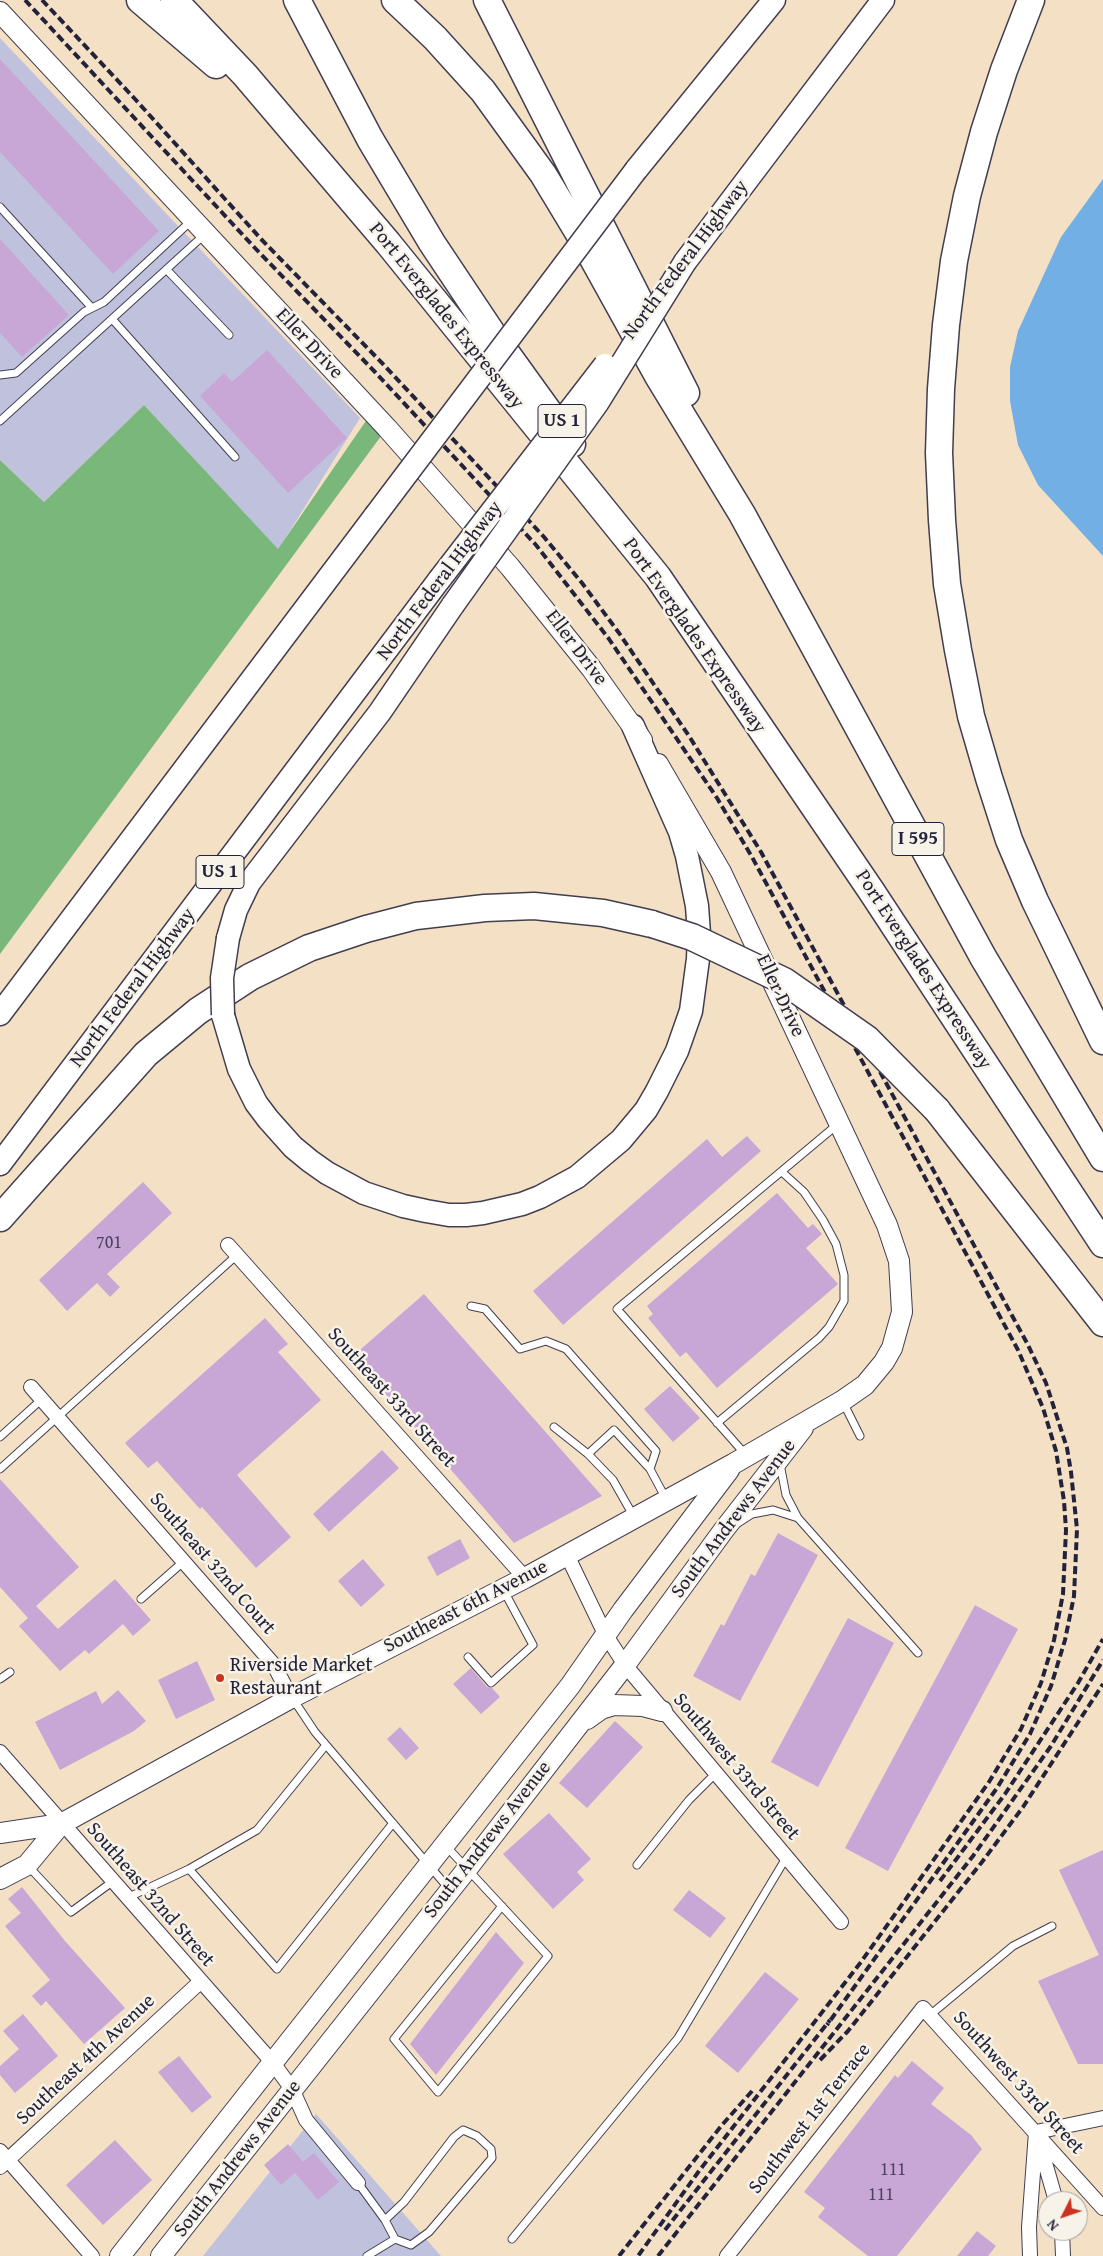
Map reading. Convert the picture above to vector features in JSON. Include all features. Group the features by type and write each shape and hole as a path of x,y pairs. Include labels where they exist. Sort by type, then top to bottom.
{"highway":[{"path":"140,0 223,71 327,170"},
{"name":"Port Everglades Expressway","path":"174,0 234,62 327,170 447,315 658,577 872,892 1103,1244"},
{"path":"296,0 370,139 432,243 492,333 578,452 658,577"},
{"path":"394,0 459,64 483,91 524,146 581,237 658,376 742,514"},
{"path":"487,0 674,369 742,514"},
{"path":"1031,0 1004,70 984,132 967,196 954,261 946,325 938,453 942,520 947,584 958,650 971,716 989,778 1010,840 1035,901 1103,1041"},
{"name":"I 595","path":"742,514 983,957 1103,1158"},
{"path":"0,1218 146,1054 198,1011 250,977 309,948 366,929 416,916 485,908 534,906 603,913 652,924 692,937 784,981 867,1039 937,1110 1103,1323"}],"main road":[{"path":"0,1014 636,170 774,0"},
{"name":"North Federal Highway","path":"6,1152 439,580 685,262 883,0"},
{"path":"633,726 680,832 697,906 699,934 697,968 691,1011 684,1032 657,1091 646,1110 622,1140 577,1177 540,1197 522,1204 475,1214 449,1215 403,1206 364,1193 327,1173 310,1161 293,1147 256,1103 238,1069 227,1034 223,1014 222,978 228,938 236,910 249,883 380,712 453,605 598,402 685,262"}],"street":[{"name":"Eller Drive","path":"0,12 387,428 510,567 542,604 633,726 675,791 721,872 840,1122 894,1244 899,1260 902,1312 898,1332 888,1356 865,1385 842,1401"},
{"name":"Southeast 33rd Street","path":"232,1250 525,1578"},
{"name":"Southeast 32nd Court","path":"31,1387 274,1665 291,1698"},
{"name":"Southeast 6th Avenue","path":"0,1833 61,1824 291,1698 525,1578 740,1460 842,1401"},
{"name":"South Andrews Avenue","path":"161,2256 467,1869 625,1665 723,1531 809,1420"},
{"name":"South Andrews Avenue","path":"120,2256 446,1846 570,1686 605,1634 740,1460"},
{"name":"Southwest 33rd Street","path":"567,1554 605,1634 625,1665 841,1922"},
{"path":"577,1726 602,1709 614,1705 643,1706 662,1711"},
{"name":"Southeast 32nd Street","path":"0,1752 61,1824 273,2063 292,2089 306,2120 358,2183"},
{"name":"Southeast 6th Avenue","path":"0,1879 26,1865 61,1824"},
{"name":"Southeast 4th Avenue","path":"2,2159 200,1982"},
{"name":"Southwest 33rd Street","path":"926,2011 1103,2208"},
{"name":"Southwest 1st Terrace","path":"727,2256 926,2011"},
{"path":"1036,2132 1103,2118"},
{"path":"1036,2132 1053,2191"},
{"path":"1030,2256 1036,2132"},
{"path":"2,2159 92,2256"},
{"path":"1062,2241 1063,2256"}],"lane":[{"path":"0,207 92,308"},
{"path":"0,421 167,270 199,226"},
{"path":"0,375 16,373 84,312 104,302 199,226"},
{"path":"167,270 229,335"},
{"path":"113,320 235,456"},
{"path":"740,1460 717,1423 617,1309 840,1122"},
{"path":"717,1423 819,1338 829,1327 844,1301 844,1275 836,1244 823,1220 804,1192 782,1172"},
{"path":"0,1469 58,1417 232,1250"},
{"path":"470,1306 485,1309 520,1349 546,1341 566,1349 656,1451 650,1469"},
{"path":"0,1437 42,1399"},
{"path":"842,1401 860,1436"},
{"path":"554,1427 588,1454 613,1480 634,1518"},
{"path":"588,1454 614,1430 650,1469 667,1500"},
{"path":"780,1458 786,1495 798,1518 918,1653"},
{"path":"723,1531 752,1514 763,1511 782,1511 798,1518"},
{"path":"141,1599 183,1562"},
{"path":"468,1657 492,1683 533,1645 503,1589"},
{"path":"0,1679 10,1672"},
{"name":"Southeast 32nd Court","path":"291,1698 326,1745 450,1890"},
{"path":"126,1898 189,1869 258,1830 326,1745"},
{"path":"637,1864 689,1800 715,1774"},
{"path":"189,1869 277,1969 393,1824"},
{"path":"446,1846 502,1906 548,1956 438,2092 394,2039 502,1906"},
{"path":"512,2239 678,2038 786,1858"},
{"path":"26,1865 72,1912 112,1882"},
{"path":"926,2011 1013,1946 1052,1926"},
{"path":"358,2183 385,2220 395,2239 411,2245 429,2232 492,2158 491,2148 477,2136 463,2130 454,2137 404,2202 385,2220"},
{"path":"367,2256 395,2239"}],"shaded area":[{"path":"0,38 360,418 278,550 144,405 44,502 0,460"},
{"path":"316,2114 441,2256 203,2256"}],"green space":[{"path":"144,405 278,549 372,412 387,428 0,954 0,460 44,502"}],"water":[{"path":"1103,179 1103,556 1038,485 1018,445 1010,401 1010,367 1018,331 1061,237"}],"building":[{"path":"0,59 159,231 113,274 0,152"},
{"path":"0,239 69,315 22,357 0,333"},
{"path":"267,350 347,438 288,493 200,396 224,373 232,382"},
{"path":"747,1136 761,1151 563,1325 533,1291 707,1139 722,1157"},
{"path":"143,1182 172,1213 107,1274 120,1287 110,1297 97,1283 67,1311 39,1280"},
{"path":"777,1193 808,1228 813,1224 822,1234 806,1248 838,1284 717,1388 686,1352 680,1357 648,1318 653,1314 647,1306"},
{"path":"424,1294 602,1496 514,1543 353,1356"},
{"path":"265,1318 288,1344 278,1352 321,1400 237,1475 291,1537 256,1568 202,1507 200,1509 157,1461 148,1468 125,1443"},
{"path":"670,1386 700,1418 673,1442 644,1409"},
{"path":"382,1450 399,1468 329,1532 313,1514"},
{"path":"0,1479 79,1567 36,1606 58,1629 115,1579 151,1620 133,1636 123,1624 89,1654 85,1650 60,1671 19,1626 28,1618 0,1587"},
{"path":"778,1533 818,1555 740,1701 693,1676 721,1624 724,1626 751,1574 755,1576"},
{"path":"460,1539 470,1558 437,1576 427,1557"},
{"path":"363,1559 385,1585 361,1607 338,1581"},
{"path":"975,1605 1018,1629 888,1871 845,1848"},
{"path":"848,1618 894,1643 818,1787 771,1762"},
{"path":"197,1661 215,1700 176,1719 158,1680"},
{"path":"471,1668 487,1687 492,1688 500,1697 481,1714 453,1684"},
{"path":"118,1690 146,1721 134,1731 60,1770 35,1722 96,1691 102,1704"},
{"path":"615,1721 643,1747 587,1808 559,1783"},
{"path":"400,1727 419,1748 406,1760 387,1739"},
{"path":"549,1813 591,1859 577,1872 584,1880 553,1909 503,1854"},
{"path":"1103,1850 1103,2064 1078,2064 1038,1981 1099,1955 1059,1870"},
{"path":"22,1887 65,1941 125,2008 84,2044 46,2001 41,2006 32,1996 50,1980 5,1926 21,1913 8,1899"},
{"path":"689,1890 726,1918 710,1938 673,1910"},
{"path":"496,1932 524,1963 436,2075 410,2044"},
{"path":"765,1972 799,1999 738,2073 705,2046"},
{"path":"23,2014 58,2056 15,2093 0,2075 0,2066 19,2049 3,2031"},
{"path":"179,2056 212,2097 192,2113 158,2072"},
{"path":"912,2061 944,2088 931,2104 971,2135 982,2149 897,2256 868,2256 818,2217 825,2208 804,2192 895,2075 898,2078"},
{"path":"115,2140 152,2180 103,2225 66,2185"},
{"path":"288,2144 303,2162 314,2153 339,2182 318,2200 295,2173 281,2185 264,2165"},
{"path":"977,2231 996,2246 988,2256 957,2256"}],"railway":[{"path":"25,0 254,247 375,372 536,545 609,639 717,798 752,857 1018,1350 1043,1408 1056,1451 1064,1501 1066,1530 1063,1594 1054,1640 1041,1683 1021,1729 989,1782 861,1962 699,2171 638,2256"},
{"path":"42,0 135,99 261,239 383,364 544,537 582,583 619,633 689,736 761,852 1028,1345 1046,1383 1067,1448 1077,1529 1074,1596 1065,1640 1051,1686 1030,1734 997,1788 827,2025"},
{"path":"940,1881 1005,1794 1078,1683 1103,1639"},
{"path":"658,2256 973,1856 1051,1746 1103,1660"},
{"path":"820,2060 848,2031 982,1862 1023,1807 1103,1684"},
{"path":"665,2230 830,2020"},
{"path":"619,2256 722,2125 753,2090"}],"place":[{"name":"Riverside Market Restaurant","path":"220,1678"}]}
